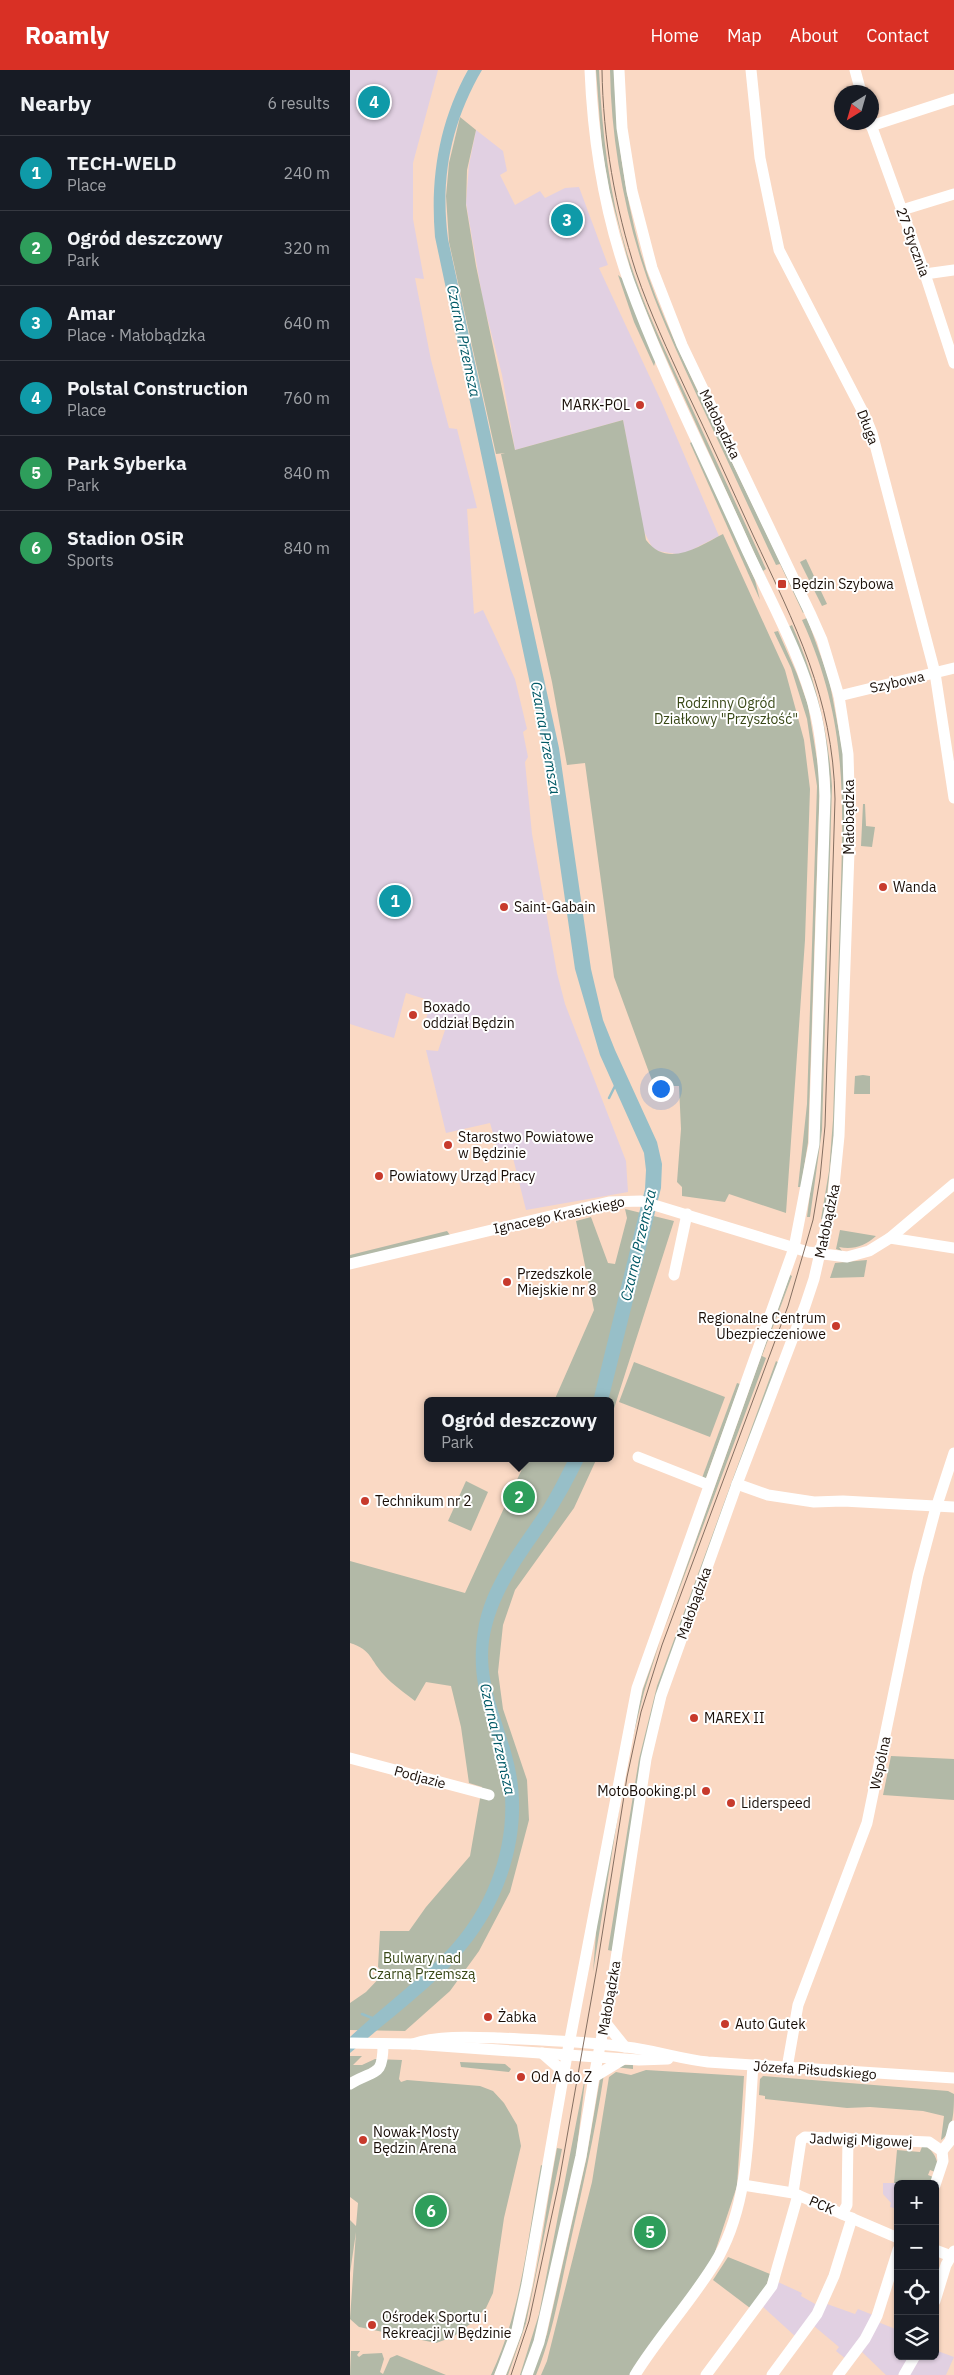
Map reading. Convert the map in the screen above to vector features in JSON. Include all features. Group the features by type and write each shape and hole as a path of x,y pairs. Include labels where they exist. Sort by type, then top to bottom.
{"street":[{"name":"Małobądzka","path":"500,2375 517,2330 632,1711 656,1631 794,1248 814,1144 825,806 824,768 813,706 797,660 661,360 629,281 604,190 592,122 590,70"},
{"name":"Małobądzka","path":"527,2375 539,2342 581,2156 594,2077 606,2022 645,1766 654,1725 668,1673 737,1484 787,1358 820,1255 833,1198 839,1136 850,823 848,754 839,696 811,615 682,345 652,268 632,191 622,128 619,70"},
{"name":"Długa","path":"751,70 760,158 779,250 872,433 935,673 954,798"},
{"path":"855,70 859,85"},
{"path":"879,122 954,99"},
{"name":"27 Stycznia","path":"873,130 925,274 954,363"},
{"path":"902,210 954,194"},
{"path":"925,274 954,270"},
{"name":"Szybowa","path":"839,696 954,668"},
{"path":"954,1184 904,1234 954,1248"},
{"name":"Ignacego Krasickiego","path":"350,1264 609,1202 641,1201 658,1205 820,1255 847,1257 859,1255 890,1238 904,1234"},
{"path":"674,1275 688,1214"},
{"name":"Wspólna","path":"787,2068 798,2005 867,1823 918,1575 954,1453"},
{"path":"638,1457 709,1485"},
{"path":"737,1484 768,1494 814,1502 954,1507"},
{"name":"Podjazie","path":"350,1758 489,1795"},
{"path":"551,2039 565,2030 575,2017"},
{"path":"606,2022 625,2047"},
{"name":"Józefa Piłsudskiego","path":"413,2044 428,2040 461,2037 570,2040 625,2047 676,2058 753,2066 954,2078"},
{"name":"Józefa Piłsudskiego","path":"350,2043 413,2044 623,2059 676,2058"},
{"path":"350,2084 365,2074 377,2072 381,2068 383,2045"},
{"path":"542,2053 558,2067 564,2079"},
{"path":"594,2077 623,2059"},
{"path":"635,2375 716,2261 732,2227 743,2185 753,2066"},
{"path":"937,2180 943,2162 942,2151 950,2141 954,2126"},
{"name":"Jadwigi Migowej","path":"796,2194 801,2140 805,2137 928,2142 942,2151"},
{"path":"772,2375 818,2314 834,2276 847,2216 848,2138"},
{"name":"PCK","path":"743,2185 796,2194 894,2236"},
{"path":"706,2375 772,2286 796,2194"},
{"path":"939,2251 952,2254 939,2291"},
{"path":"838,2375 865,2339 877,2316 894,2263"},
{"path":"904,2375 913,2360"}],"shaded area":[{"path":"350,70 438,70 413,163 413,219 424,279 415,278 431,360 449,428 457,429 477,508 467,509 474,614 483,610 515,679 527,729 523,732 528,757 525,762 532,834 557,973 565,1004 626,1161 628,1192 526,1210 512,1154 500,1157 490,1123 446,1133 426,1050 438,1051 445,1030 425,1023 431,1001 406,993 394,1038 350,1024"},
{"path":"476,130 503,151 507,171 500,175 515,205 540,191 545,198 565,188 579,187 608,265 599,268 662,403 719,536 682,555 658,551 652,547 643,530 623,420 515,450 502,375 483,301 466,203 469,165"},
{"path":"883,2183 894,2183 894,2208 890,2207 891,2203 883,2194"},
{"path":"778,2282 802,2293 801,2296 817,2305 796,2337 761,2305"},
{"path":"827,2304 855,2314 858,2309 873,2315 846,2359 836,2351 839,2347 814,2326"},
{"path":"878,2322 894,2328 894,2360 908,2360 898,2375 886,2375 861,2351"},
{"path":"939,2351 954,2357 946,2375 908,2375 918,2360 939,2360"}],"green space":[{"path":"596,70 599,70 604,140 615,208 633,273 664,348 766,569 763,571 785,621 658,340 633,279 609,189 602,149"},
{"path":"610,70 614,70 619,138 625,183 634,228 647,272 682,358 804,612 803,613 780,564 776,565 653,296 634,237 623,190 615,142"},
{"name":"Rodzinny Ogród Działkowy \"Przyszłość\"","path":"460,117 476,130 467,170 466,205 476,266 515,450 623,420 646,540 655,549 664,553 674,554 694,549 723,534 785,670 804,740 810,789 805,940 786,1213 729,1194 725,1202 682,1196 682,1187 677,1182 681,1129 679,1086 672,1086 669,1081 654,1086 614,977 585,763 567,765 552,682 501,454 505,453 496,454 449,242 446,196 449,163"},
{"path":"618,275 623,279 656,359 654,366 634,322"},
{"path":"693,441 755,580 760,600 690,443"},
{"path":"806,559 827,604 822,606 800,562"},
{"path":"807,618 829,679 844,758 845,819 835,1127 824,1220 821,1219 829,1171 833,1120 842,803 836,731 829,695 818,658 802,620"},
{"path":"792,625 814,684 824,724 832,786 822,1130 810,1217 807,1217 820,1115 830,786 827,750 788,627"},
{"path":"778,631 808,705 820,778 808,1142 801,1187 798,1187 807,1104 817,786 807,719 791,668 774,632"},
{"path":"863,804 865,804 866,826 875,827 872,847 861,846"},
{"path":"855,1076 870,1076 870,1094 854,1094"},
{"path":"625,1209 674,1221 614,1408 614,1397 556,1397 594,1310 576,1221 591,1217 608,1263 615,1264 627,1218"},
{"path":"840,1230 876,1236 859,1246 839,1247 842,1251 836,1249"},
{"path":"447,1231 450,1235 350,1259 350,1255"},
{"path":"867,1260 864,1277 830,1278 835,1263"},
{"path":"790,1275 792,1276 762,1356 766,1358 663,1633"},
{"path":"799,1311 659,1687 612,1951 608,1950 639,1759 657,1686 776,1361 779,1363"},
{"path":"634,1362 725,1397 710,1437 619,1402"},
{"path":"737,1383 740,1384 706,1478 702,1478"},
{"name":"Bulwary nad Czarną Przemszą","path":"525,1462 595,1462 574,1508 515,1590 503,1625 498,1672 503,1709 527,1780 529,1820 510,1892 479,1951 450,1991 405,2031 350,2030 350,2003 366,1992 384,1973 378,1967 380,1931 409,1931 426,1907 470,1856 482,1787 469,1783 461,1727 451,1686 426,1682 415,1701 395,1686 379,1670 367,1652 350,1643 350,1561 465,1593"},
{"path":"466,1481 488,1492 471,1531 448,1521"},
{"path":"660,1641 644,1692 626,1765 593,1972 597,1921 628,1751 643,1689"},
{"path":"891,1756 954,1759 954,1800 883,1795"},
{"path":"350,2056 362,2056 353,2065 362,2065 375,2059 402,2060 399,2079 401,2082 407,2080 480,2086 493,2091 504,2103 517,2125 521,2146 504,2218 493,2293 486,2308 470,2324 453,2337 436,2343 359,2327 350,2319 356,2232 350,2273 350,2220 356,2226 358,2203 350,2197"},
{"path":"460,2062 505,2064 511,2069 509,2072 461,2067"},
{"path":"633,2065 633,2069 614,2067"},
{"path":"614,2067 604,2074 588,2164 555,2315 542,2361 536,2375 532,2375 547,2334 586,2160 600,2079 606,2071"},
{"path":"646,2070 744,2076 737,2186 713,2258 631,2375 541,2375 547,2361 592,2182 609,2077 616,2072 631,2075"},
{"path":"586,2072 575,2165 536,2336 522,2375 520,2375 539,2314"},
{"path":"763,2076 948,2091 954,2094 951,2126 949,2132 941,2140 944,2116 923,2111 870,2107 847,2108 765,2099 765,2096 759,2095 760,2079"},
{"path":"923,2144 929,2148 936,2159 938,2166 935,2172 930,2170 928,2175 933,2177 933,2180 894,2180 897,2150 920,2152"},
{"path":"557,2148 562,2149 526,2323 508,2375 506,2375 525,2321 532,2293"},
{"path":"541,2165 543,2166 520,2300 504,2352 494,2375 491,2375 502,2350 517,2298"},
{"path":"728,2257 770,2274 766,2287 750,2308 713,2280"},
{"path":"351,2351 360,2351 357,2355 359,2357 363,2354 382,2353 384,2359 380,2372 383,2374 390,2358 397,2355 446,2375 350,2375"}],"water":[{"name":"Czarna Przemsza","path":"468,70 482,70 462,110 450,152 446,194 448,239 559,748 591,969 603,1020 657,1142 662,1164 661,1188 609,1397 594,1397 645,1189 646,1170 644,1153 600,1055 575,969 542,740 435,237 434,193 439,151 443,130 458,90"},
{"name":"Czarna Przemsza","path":"567,1462 583,1462 558,1508 520,1565 504,1594 489,1641 488,1658 493,1692 512,1756 519,1795 516,1839 512,1861 505,1882 485,1922 461,1955 431,1985 350,2053 350,2037 427,1970 451,1946 479,1906 490,1883 498,1860 503,1836 505,1812 504,1787 500,1763 477,1680 476,1645 479,1624 483,1607 497,1576 554,1488"}],"waterway":[{"path":"609,1098 616,1084"},
{"path":"362,2014 372,2018"}],"tram line":[{"path":"511,2375 529,2321 559,2182 597,1967 627,1777 641,1712 662,1645 788,1306 813,1220 820,1178 825,1126 835,799 833,762 827,727 819,694 797,631 666,346 636,272 616,198 605,122 602,70"}],"place":[{"name":"Polstal Construction","path":"374,102"},
{"name":"Amar","path":"567,220"},
{"name":"MARK-POL","path":"640,405"},
{"name":"Będzin Szybowa","path":"782,584"},
{"name":"Wanda","path":"883,887"},
{"name":"TECH-WELD","path":"395,901"},
{"name":"Saint-Gabain","path":"504,907"},
{"name":"Boxado oddział Będzin","path":"413,1015"},
{"name":"Starostwo Powiatowe w Będzinie","path":"448,1145"},
{"name":"Powiatowy Urząd Pracy","path":"379,1176"},
{"name":"Przedszkole Miejskie nr 8","path":"507,1282"},
{"name":"Regionalne Centrum Ubezpieczeniowe","path":"836,1326"},
{"name":"Ogród deszczowy","path":"519,1497"},
{"name":"Technikum nr 2","path":"365,1501"},
{"name":"MAREX II","path":"694,1718"},
{"name":"MotoBooking.pl","path":"706,1791"},
{"name":"Liderspeed","path":"731,1803"},
{"name":"Żabka","path":"488,2017"},
{"name":"Auto Gutek","path":"725,2024"},
{"name":"Od A do Z","path":"521,2077"},
{"name":"Nowak-Mosty Będzin Arena","path":"363,2140"},
{"name":"Stadion OSiR","path":"431,2211"},
{"name":"Park Syberka","path":"650,2232"},
{"name":"Ośrodek Sportu i Rekreacji w Będzinie","path":"372,2325"}]}
